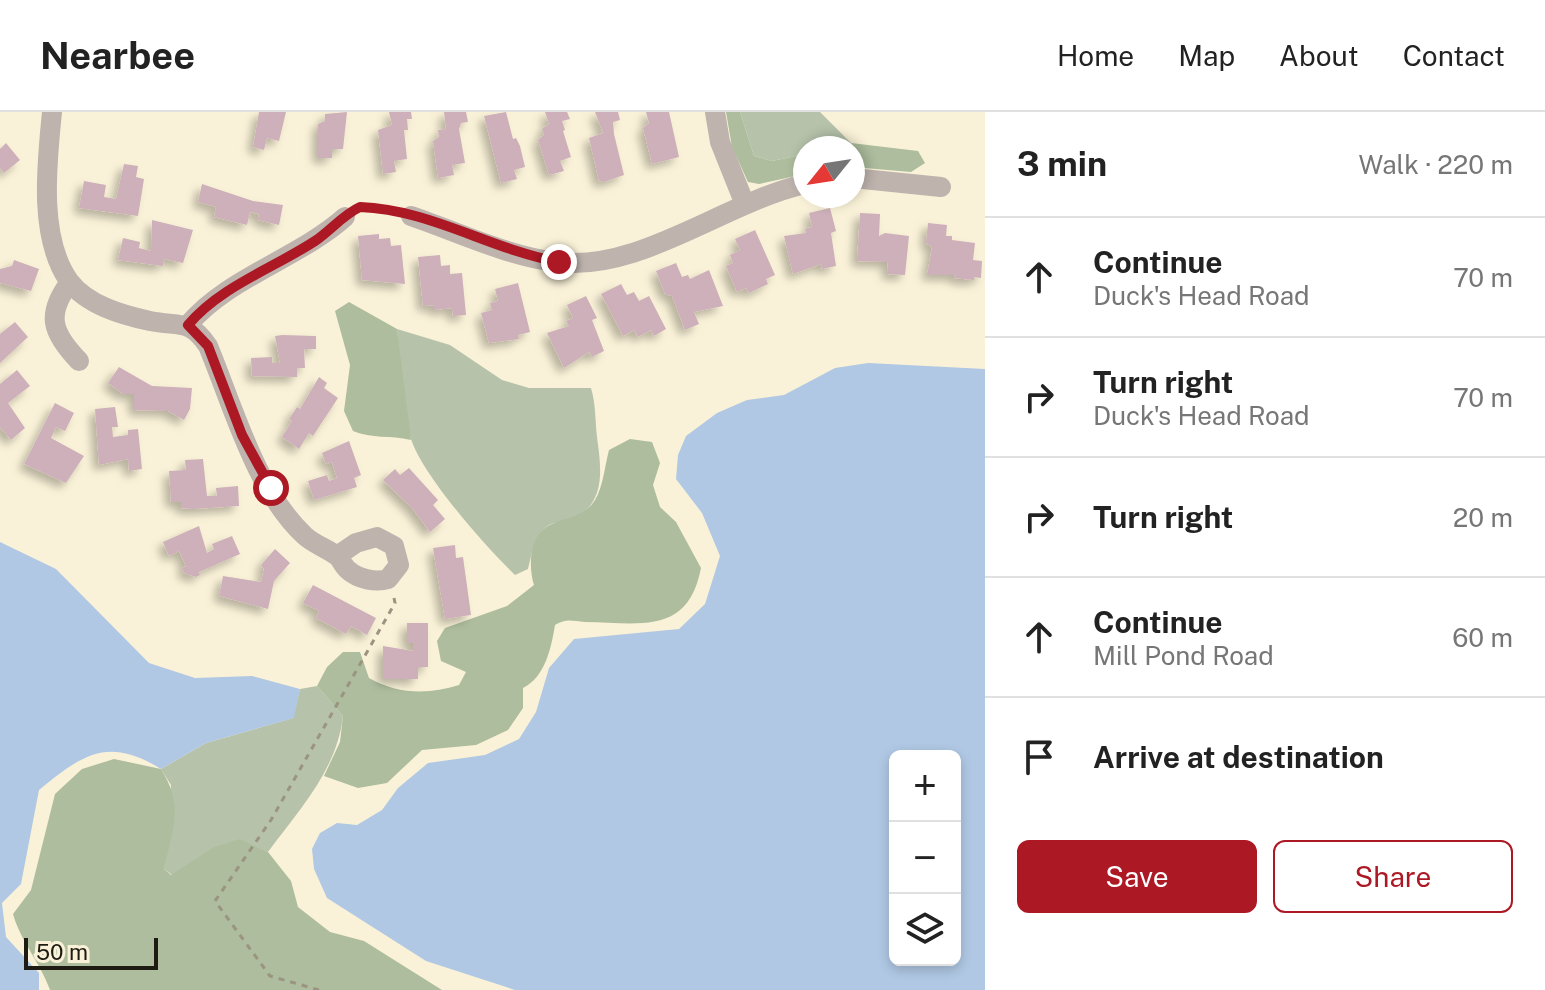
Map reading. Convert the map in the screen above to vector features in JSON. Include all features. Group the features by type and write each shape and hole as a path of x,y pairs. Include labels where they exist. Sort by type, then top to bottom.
{"street":[{"path":"52,112 49,209 58,260 70,282 89,299 118,313 154,322 188,325 208,346 242,435 283,509 311,541 337,556 347,570 376,581 388,579 397,570 399,558 385,539 366,539 345,548 337,556"},
{"path":"715,112 720,142 744,202"},
{"path":"865,179 941,187"},
{"path":"411,216 526,256 579,262 629,253 744,202 793,188"},
{"path":"188,325 220,297 310,244 345,217"},
{"path":"70,282 57,300 53,321 65,346 79,361"}],"path":[{"path":"345,217 360,207 411,216"},
{"path":"319,990 270,976 215,901 271,820 395,603 388,579"}],"green space":[{"path":"726,112 740,112 754,156 772,161 793,157 793,177 759,184 748,182 732,147"},
{"path":"740,112 820,112 844,136 793,136 793,157 772,161 754,156"},
{"path":"865,145 918,151 925,163 911,172 865,168"},
{"path":"349,302 397,329 411,440 353,431 344,411 350,365 335,311"},
{"path":"397,329 450,345 502,380 529,388 591,388 600,460 597,494 584,512 544,529 534,545 528,569 515,575 503,563 457,510 418,454 405,412"},
{"path":"630,439 652,442 660,463 653,485 660,507 676,522 701,568 695,590 685,605 673,615 643,623 570,620 559,623 555,625 542,670 523,688 523,708 508,730 476,745 422,750 387,783 358,788 324,776 340,742 343,716 317,686 327,667 343,652 360,652 369,678 391,687 424,691 459,685 466,672 441,661 437,641 445,628 507,606 534,585 531,560 539,535 544,528 581,513 591,505 600,489 609,450"},
{"path":"317,686 343,716 339,736 325,772 268,852 240,840 172,875 164,869 171,785 161,769 206,743 293,718 300,689"},
{"path":"114,759 161,769 168,783 175,807 164,869 171,875 214,847 240,839 268,852 291,881 298,907 330,932 364,941 442,990 50,990 13,914 31,890 55,794 82,769"}],"water":[{"path":"868,363 985,369 985,990 515,990 426,961 327,898 314,869 312,849 320,833 337,823 357,825 382,810 398,788 428,763 485,755 519,739 536,712 549,668 574,639 679,629 705,604 720,556 702,513 676,479 678,455 686,436 717,413 747,400 784,395 835,368"},
{"path":"0,542 56,569 149,663 195,678 252,676 300,689 294,718 206,743 161,769 126,753 97,754 69,767 39,790 21,884 2,903 6,937 39,973 39,990 0,990"}],"building":[{"path":"259,112 286,112 279,141 267,138 264,150 253,147"},
{"path":"347,112 343,149 332,149 332,158 318,158 318,124 325,121 325,114"},
{"path":"389,112 411,112 412,119 407,119 408,130 404,130 407,159 394,161 396,172 383,174 378,130 392,125"},
{"path":"444,112 466,112 468,122 461,123 459,129 465,163 452,165 454,175 438,178 433,141 439,137 438,130 446,129"},
{"path":"506,112 525,167 514,170 517,179 501,183 484,116"},
{"path":"545,112 567,112 570,119 562,121 571,157 560,161 564,171 549,175 538,140 544,135 542,129 549,124"},
{"path":"595,112 618,112 620,120 613,122 624,175 604,182 599,181 589,138 603,133"},
{"path":"646,112 669,112 679,157 652,164 643,128 649,123"},
{"path":"6,143 20,160 4,173 0,168 0,149"},
{"path":"124,164 138,166 136,177 144,179 138,216 79,208 84,181 106,185 104,197 116,199"},
{"path":"202,184 253,201 283,205 279,225 258,220 259,214 250,212 247,225 214,217 216,207 198,202"},
{"path":"830,208 836,231 831,233 836,266 822,269 821,264 793,274 784,236 806,233 805,229 812,227 809,213"},
{"path":"860,213 880,214 879,236 885,233 909,236 905,275 887,274 888,262 857,261"},
{"path":"152,220 193,230 183,263 164,259 163,266 118,260 123,238 140,242 139,248 151,251"},
{"path":"928,223 947,225 946,236 952,236 952,240 975,243 973,260 982,261 981,278 927,275 932,247 926,243"},
{"path":"755,230 775,275 766,279 768,284 749,293 746,288 737,292 726,266 733,263 730,255 740,250 735,239"},
{"path":"379,234 379,239 390,238 391,246 401,245 405,284 362,280 358,236"},
{"path":"440,255 441,266 450,265 450,274 462,273 466,315 453,316 452,308 434,310 434,305 423,306 418,257"},
{"path":"14,260 39,269 31,291 0,283 0,269 12,266"},
{"path":"676,263 682,277 688,275 690,279 709,270 723,306 694,312 699,324 685,330 672,296 665,294 656,271"},
{"path":"518,283 530,332 518,335 519,339 489,343 481,313 492,310 490,303 498,301 495,289"},
{"path":"621,284 627,295 634,292 639,301 649,296 666,329 654,336 651,330 638,337 634,330 623,336 601,294"},
{"path":"586,296 597,318 592,320 604,351 592,357 589,352 564,368 547,333 569,326 566,321 573,318 567,305"},
{"path":"15,322 28,337 0,363 0,334"},
{"path":"275,336 316,336 316,349 304,349 305,368 297,368 297,377 252,376 251,358 272,357 272,363 280,363"},
{"path":"119,367 152,386 192,388 190,409 184,420 168,411 134,410 134,394 123,394 108,383"},
{"path":"17,370 30,386 8,403 25,428 11,440 0,427 0,384"},
{"path":"319,377 327,383 324,388 338,398 313,436 309,433 299,449 282,437 292,421 289,419 297,407 300,409"},
{"path":"55,403 74,413 65,431 56,427 51,438 84,456 66,483 24,464"},
{"path":"115,407 118,427 112,427 113,437 128,435 128,430 138,429 142,469 129,471 128,459 99,465 95,409"},
{"path":"349,441 361,475 354,478 357,487 314,500 308,481 327,475 329,481 337,478 332,462 326,464 322,453"},
{"path":"203,459 207,496 217,496 216,488 238,486 239,506 193,509 181,508 181,502 171,502 169,471 186,470 185,460"},
{"path":"409,468 438,500 433,505 445,519 430,532 412,508 383,480 395,469 400,475"},
{"path":"199,526 207,553 214,549 212,544 232,536 240,554 199,572 200,575 196,577 184,573 182,568 186,566 179,551 169,556 163,542"},
{"path":"455,545 456,558 463,557 471,615 445,619 433,548"},
{"path":"275,549 290,563 274,581 268,609 219,596 223,576 261,582 264,569 261,565"},
{"path":"313,585 376,618 367,635 351,626 346,634 316,618 319,611 303,603"},
{"path":"407,623 428,623 428,667 418,667 418,679 383,679 383,646 413,651 413,643 407,643"}],"route":[{"path":"271,488 242,435 208,346 200,333 188,325 197,315 220,297 310,244 360,207 411,216 526,256 559,262"}]}
